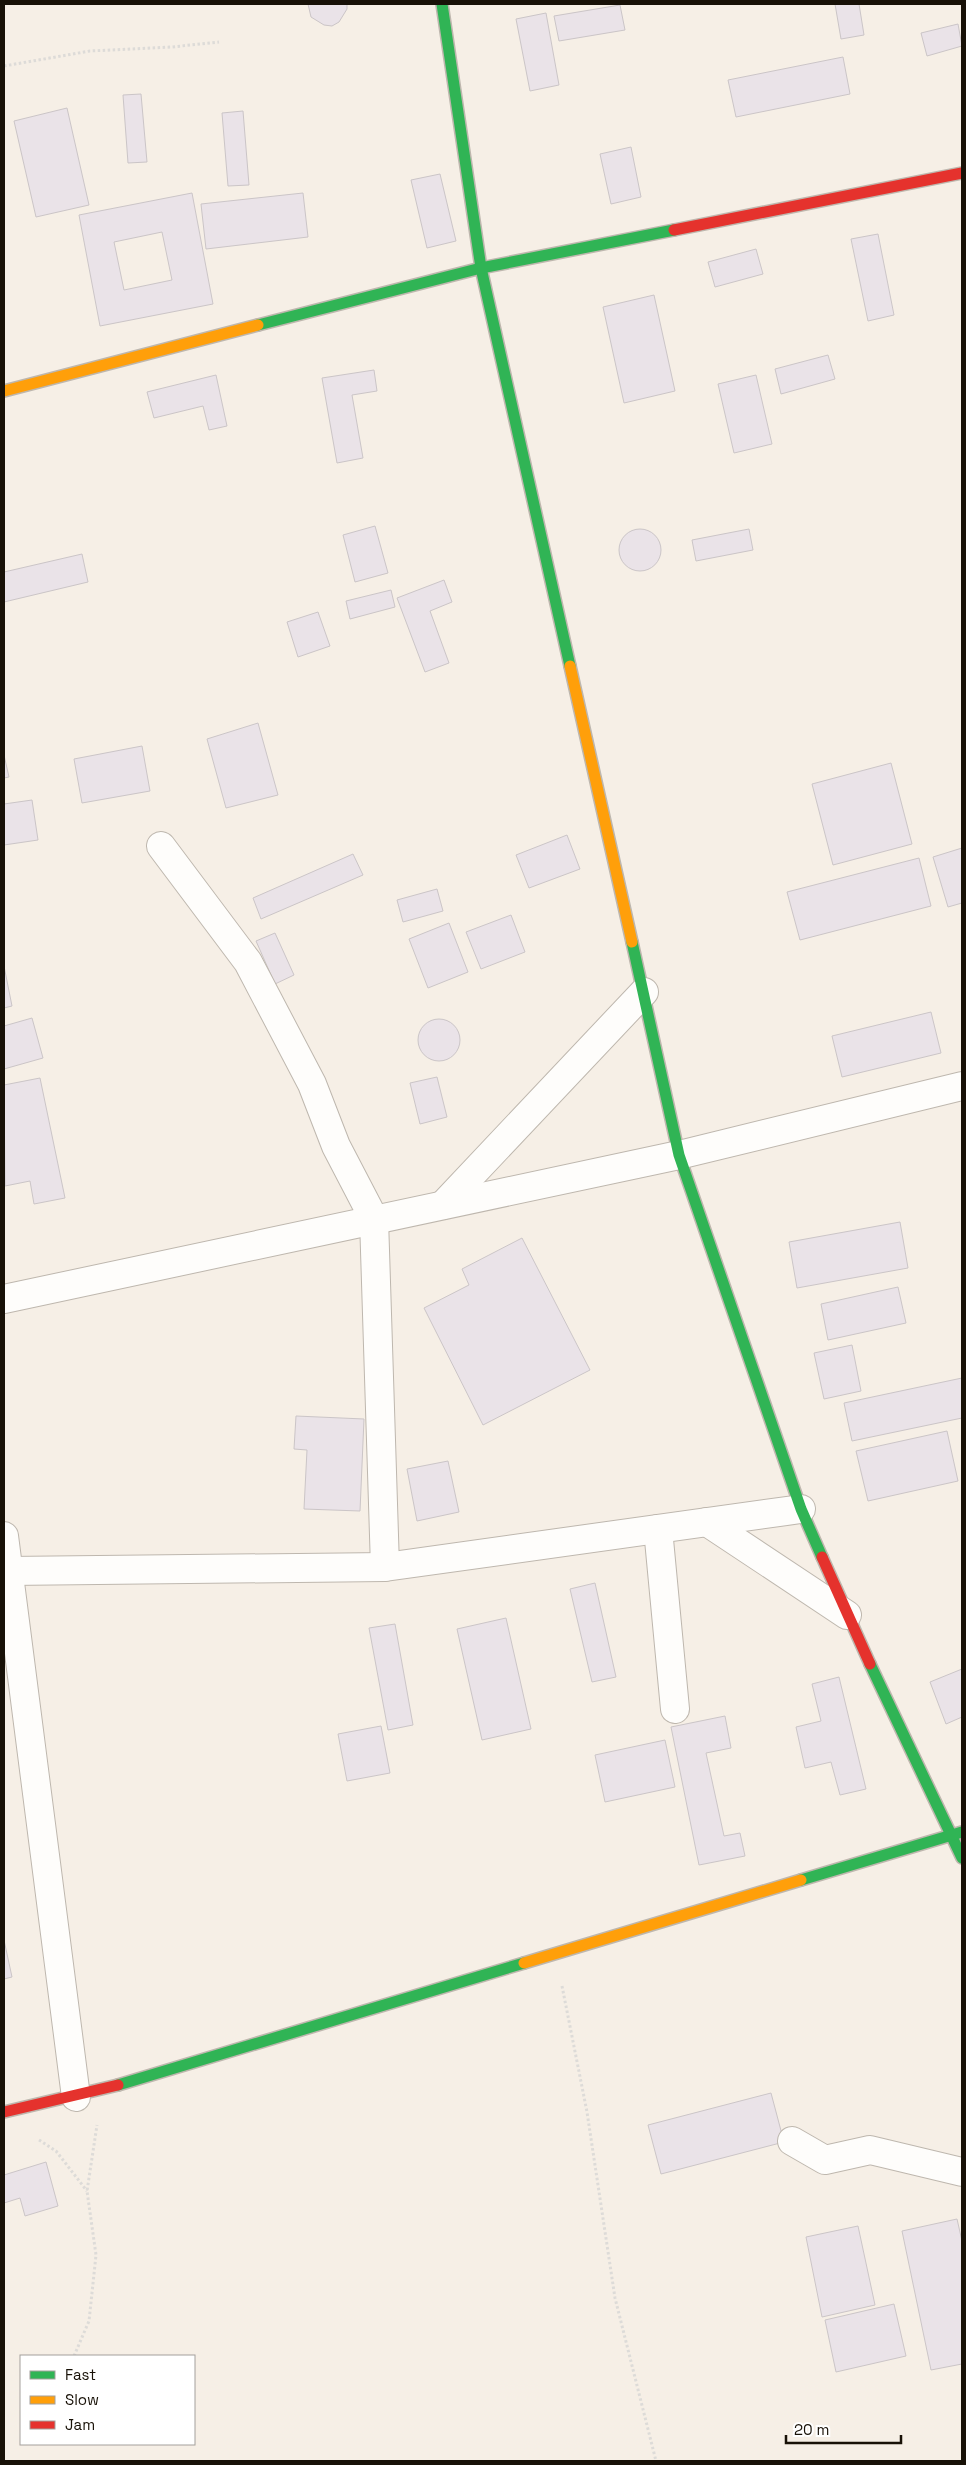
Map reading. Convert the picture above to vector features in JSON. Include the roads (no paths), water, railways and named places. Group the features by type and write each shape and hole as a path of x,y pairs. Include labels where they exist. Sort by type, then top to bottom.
{"street":[{"path":"442,4 480,268 680,1155 801,1510 847,1615 957,1834 962,1858"},
{"path":"4,391 480,268 962,173"},
{"path":"161,846 248,962 270,1008 312,1084 336,1146 374,1219 385,1567"},
{"path":"443,1205 644,992"},
{"path":"4,1299 680,1155 962,1086"},
{"path":"8,1571 385,1567 801,1510"},
{"path":"707,1522 847,1615"},
{"path":"658,1529 675,1709"},
{"path":"4,1536 76,2097"},
{"path":"4,2112 102,2090 957,1834"},
{"path":"792,2141 826,2160 870,2150 962,2172"}]}
